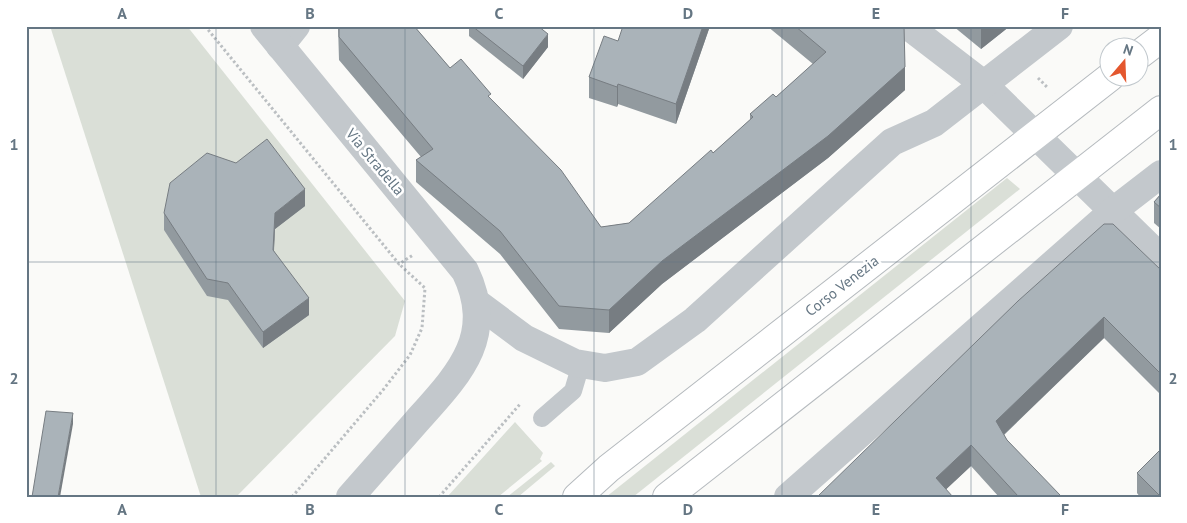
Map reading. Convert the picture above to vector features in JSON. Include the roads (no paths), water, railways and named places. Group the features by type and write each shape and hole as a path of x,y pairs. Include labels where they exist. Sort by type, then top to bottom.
{"main road":[{"path":"1150,46 1161,38"},
{"name":"Corso Venezia","path":"577,497 617,462 1100,85"},
{"path":"667,497 1075,175 1161,110"}],"street":[{"path":"908,26 982,84 1161,258"},
{"path":"477,303 524,338 578,364 605,368 637,362 695,320 892,142 934,123 1059,26"},
{"name":"Via Stradella","path":"280,33 465,271 473,287 477,303 477,323 473,345 455,379 350,497"},
{"path":"788,497 1113,211 1161,174"}],"lane":[{"path":"542,418 573,391 578,364"}]}
